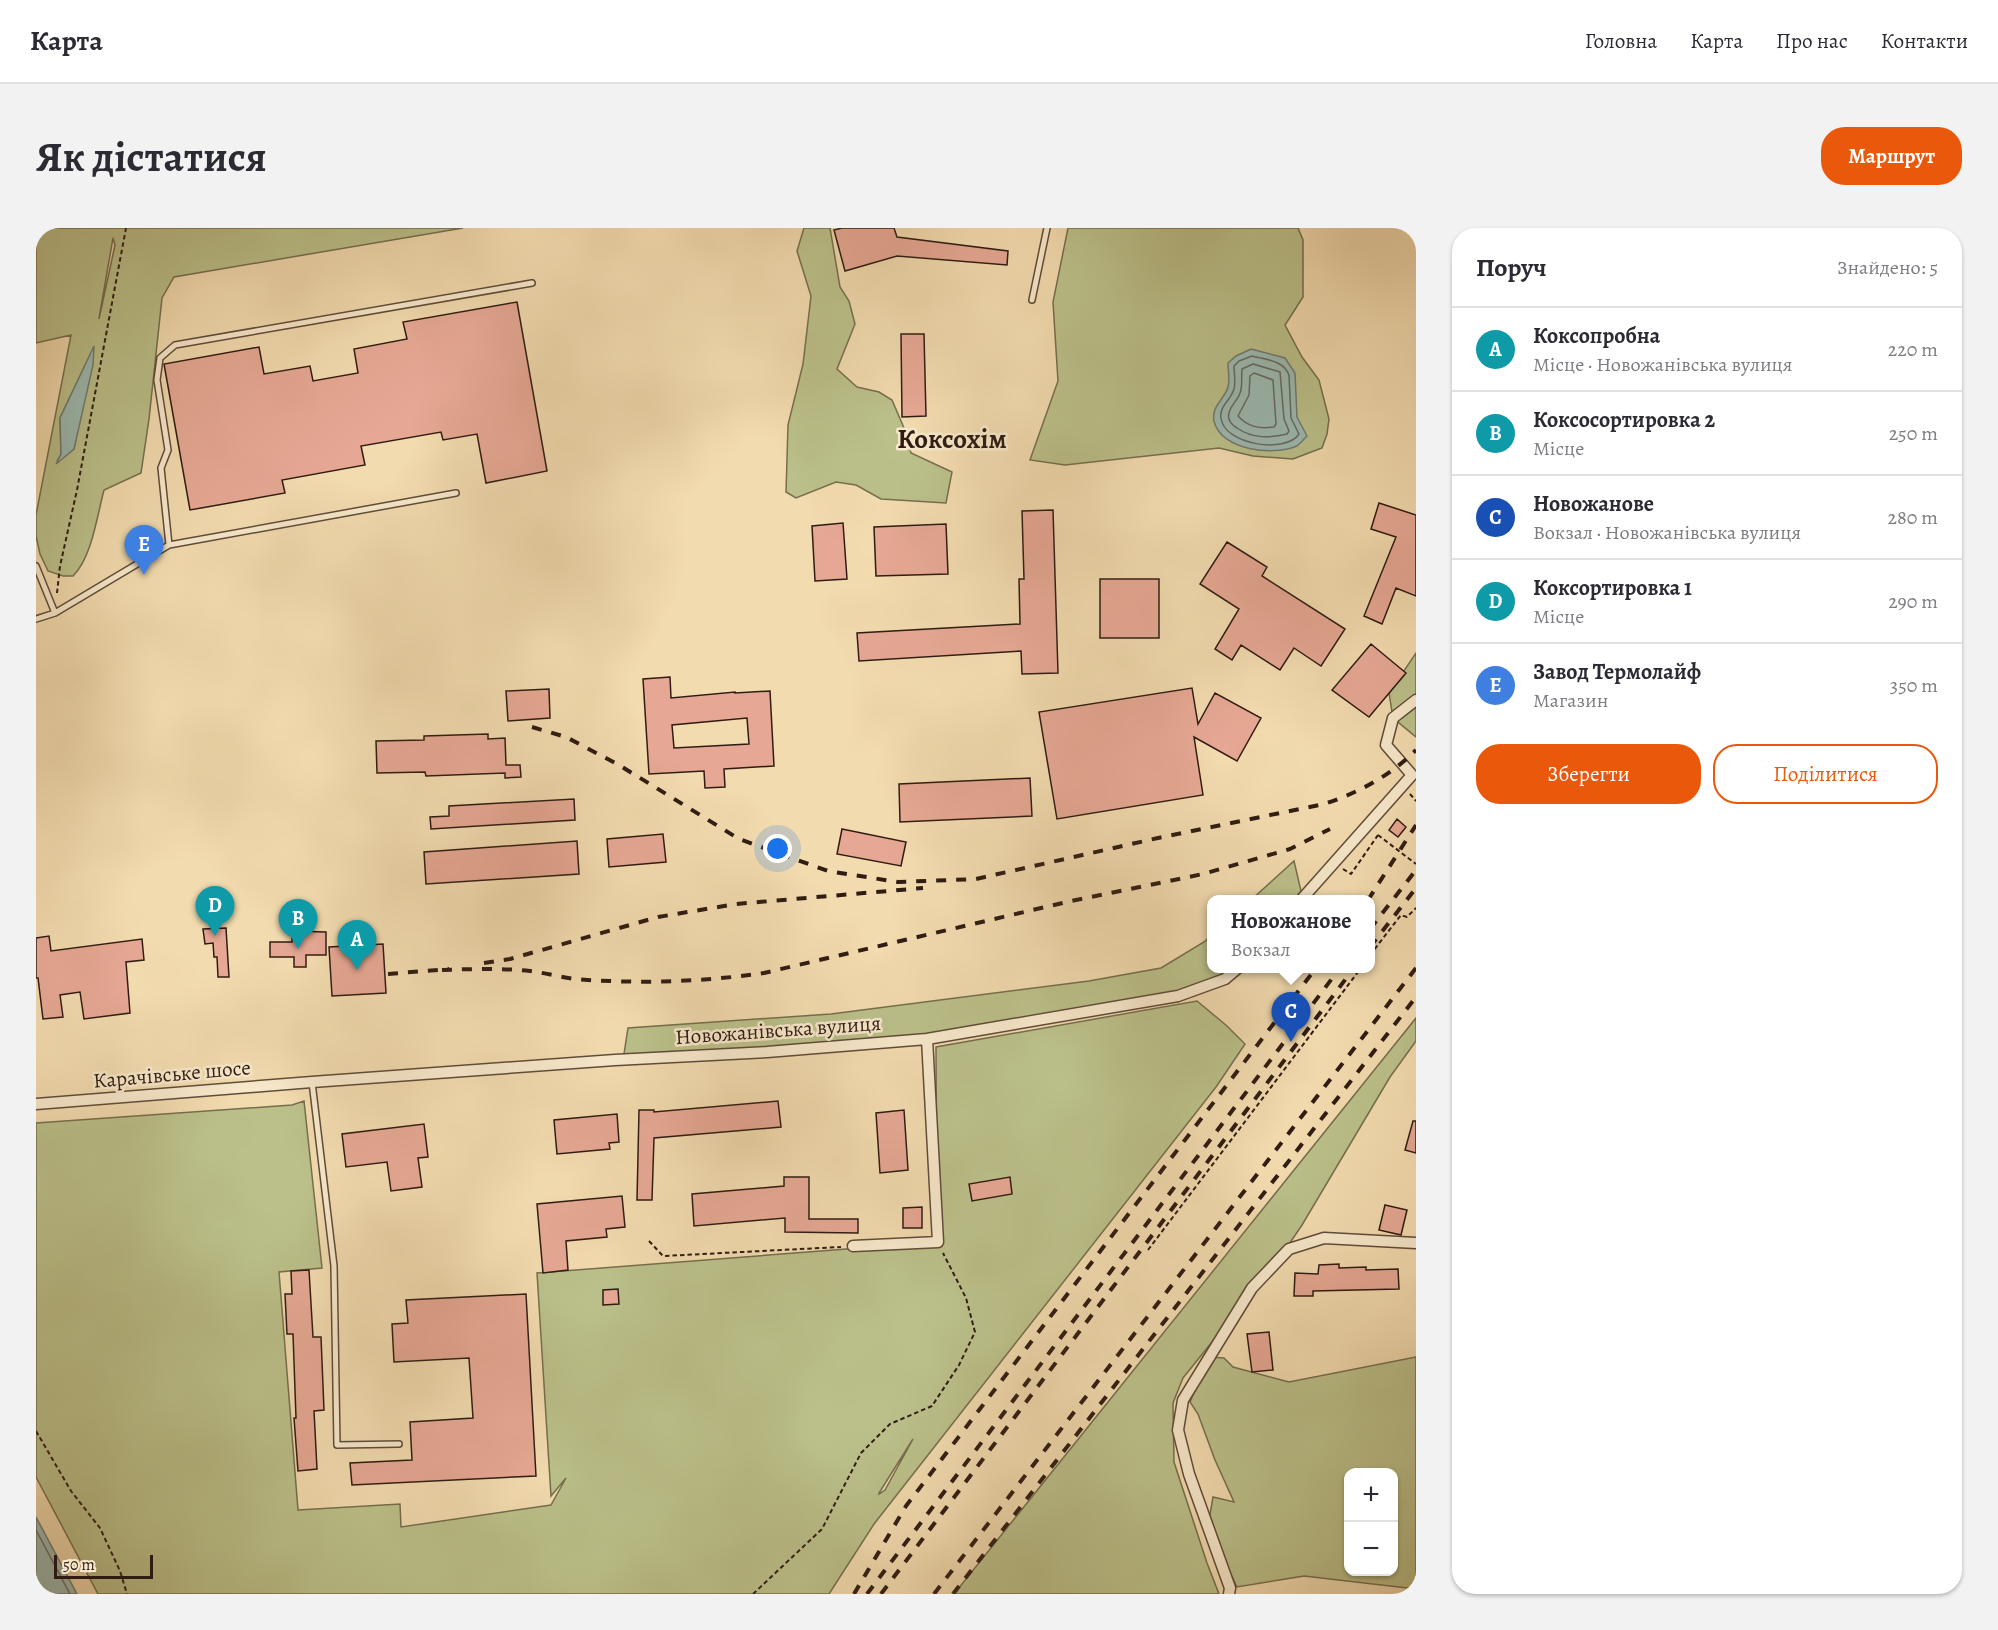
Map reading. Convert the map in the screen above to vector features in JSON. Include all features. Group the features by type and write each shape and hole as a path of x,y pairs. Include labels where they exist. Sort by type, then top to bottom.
{"street":[{"path":"1305,895 1412,775 1386,745 1393,718 1416,699"},
{"name":"Новожанівська вулиця","path":"312,1082 624,1059 767,1052 927,1039 1178,996 1225,979 1233,973"},
{"path":"853,1246 938,1242 927,1039"},
{"name":"Карачівське шосе","path":"36,1104 312,1082"},
{"path":"1229,1594 1230,1588 1190,1474 1178,1430 1184,1400 1252,1287 1289,1249 1324,1238 1416,1243"}],"lane":[{"path":"1032,300 1047,228"},
{"path":"169,545 161,468 168,450 157,380 160,358 175,345 532,283"},
{"path":"36,620 55,613 169,545 456,493"},
{"path":"36,566 55,613"},
{"path":"312,1082 334,1266 337,1445 399,1444"}],"path":[{"path":"55,613 60,566 77,490 126,228"},
{"path":"1351,874 1378,835 1416,864"},
{"path":"1375,950 1401,915 1407,917 1416,908"},
{"path":"1148,1250 1357,973"},
{"path":"649,1241 663,1257 853,1246"},
{"path":"753,1594 822,1530 861,1453 890,1424 932,1406 959,1365 975,1332 966,1298 938,1242"},
{"path":"36,1431 71,1491 100,1528 120,1570 127,1594"}],"green space":[{"path":"36,228 463,228 174,277 162,298 141,473 104,490 89,547 80,568 73,576 63,576 48,571 40,554 36,536 36,515 71,335 36,343","holes":["113,238 115,245 99,319 99,318","93,349 74,449 57,461 61,454 60,418"]},
{"path":"804,228 830,228 840,287 849,301 855,324 837,369 857,387 879,392 892,400 904,428 911,453 952,472 946,503 881,499 856,485 836,482 796,498 786,492 788,425 803,364 811,296 797,251"},
{"path":"1068,228 1298,228 1303,240 1303,297 1285,325 1302,357 1319,380 1329,419 1322,448 1293,459 1253,456 1219,448 1065,465 1030,460 1058,381 1053,302"},
{"path":"1416,653 1416,737 1393,718 1389,693"},
{"path":"1294,861 1301,891 1298,895 1256,895"},
{"path":"1207,939 1207,973 1228,973 1196,989 927,1039 724,1054 624,1054 628,1028 831,1014 1089,981 1161,968"},
{"path":"1197,1001 1245,1044 1216,1087 874,1524 829,1594 98,1594 36,1477 36,1123 292,1105 304,1101 322,1268 279,1272 298,1510 400,1504 401,1527 551,1505 566,1478 551,1496 537,1273 937,1242 936,1047","holes":["913,1439 885,1490 879,1494"]},
{"path":"1416,1018 1416,1041 1390,1077 1302,1225 1279,1259 1183,1378 1173,1403 1174,1462 1219,1594 954,1594"},
{"path":"1209,1357 1224,1358 1233,1367 1289,1382 1416,1357 1416,1589 1304,1576 1237,1587 1208,1526 1213,1497 1234,1502 1198,1414 1190,1402"}],"water":[{"path":"94,346 93,365 74,449 56,464 61,454 60,418"},
{"path":"1251,349 1285,358 1295,373 1297,417 1307,436 1297,446 1275,451 1249,449 1227,439 1219,431 1214,421 1214,411 1228,387 1228,363 1236,356"},
{"path":"36,1517 77,1594 36,1594"}],"building":[{"path":"894,228 897,237 1008,251 1007,265 897,256 845,271 834,230"},
{"path":"517,302 547,471 486,483 477,434 443,440 441,432 361,446 365,465 282,480 285,493 190,510 164,364 259,347 264,374 310,366 313,381 358,373 354,349 407,339 403,322"},
{"path":"901,334 924,334 926,416 902,417"},
{"path":"1379,503 1416,515 1416,596 1396,588 1382,624 1364,616 1396,537 1371,529"},
{"path":"1053,510 1058,673 1022,674 1021,651 859,661 857,633 1020,624 1019,579 1024,579 1022,511"},
{"path":"843,523 847,579 815,581 812,526"},
{"path":"946,524 948,574 876,576 874,527"},
{"path":"1227,542 1267,567 1262,576 1345,629 1321,666 1294,648 1280,670 1241,645 1232,660 1215,649 1239,609 1200,584"},
{"path":"1100,579 1159,579 1159,638 1100,638"},
{"path":"1371,644 1406,673 1369,717 1332,690"},
{"path":"670,677 671,698 770,691 774,766 724,769 725,787 705,788 704,771 649,774 643,679","holes":["747,718 749,744 674,748 672,725"]},
{"path":"1192,688 1198,724 1215,693 1261,718 1237,761 1194,737 1203,795 1057,819 1039,712"},
{"path":"549,689 550,718 508,721 506,691"},
{"path":"488,734 488,739 505,738 506,765 520,765 521,777 505,778 505,773 426,776 425,772 377,773 376,741 424,740 424,736"},
{"path":"1030,778 1032,816 900,822 899,784"},
{"path":"574,799 575,820 431,829 430,817 449,816 449,806"},
{"path":"1397,819 1406,827 1398,837 1389,830"},
{"path":"842,829 906,842 901,866 837,854"},
{"path":"663,834 666,862 609,867 607,839"},
{"path":"577,841 579,874 426,884 424,852"},
{"path":"226,928 229,977 218,977 217,957 214,957 213,943 205,944 203,929"},
{"path":"292,931 326,932 326,955 306,955 306,967 294,967 294,957 270,957 270,942 292,942"},
{"path":"49,936 51,951 142,939 144,960 126,962 130,1013 84,1019 80,992 60,995 63,1017 43,1019 38,978 36,978 36,938"},
{"path":"383,944 386,993 332,996 329,947"},
{"path":"778,1101 781,1127 654,1138 652,1200 637,1200 639,1110 654,1110 654,1112"},
{"path":"904,1110 908,1170 880,1173 876,1113"},
{"path":"617,1114 619,1142 609,1143 610,1149 557,1154 554,1120"},
{"path":"1413,1121 1416,1121 1416,1153 1405,1150"},
{"path":"424,1124 428,1157 418,1158 422,1187 391,1191 387,1162 346,1167 342,1134"},
{"path":"784,1177 809,1177 809,1219 858,1219 858,1233 785,1232 785,1218 694,1226 692,1194 784,1186"},
{"path":"1010,1177 1012,1194 972,1201 969,1184"},
{"path":"622,1196 625,1227 606,1229 607,1237 566,1241 568,1270 543,1273 537,1204"},
{"path":"1385,1205 1407,1210 1401,1235 1379,1230"},
{"path":"922,1207 922,1228 903,1228 903,1208"},
{"path":"1339,1264 1339,1268 1398,1269 1399,1289 1313,1291 1313,1296 1294,1296 1295,1273 1318,1274 1319,1265"},
{"path":"309,1270 313,1337 321,1337 324,1410 314,1411 317,1469 298,1471 294,1418 296,1418 293,1334 287,1334 285,1294 292,1294 291,1271"},
{"path":"618,1289 619,1304 603,1305 603,1290"},
{"path":"526,1294 536,1476 352,1485 350,1463 412,1460 410,1422 473,1418 469,1358 394,1362 392,1324 408,1323 406,1300"},
{"path":"1269,1332 1273,1370 1252,1372 1247,1334"}],"railway":[{"path":"532,727 566,737 619,765 739,839 828,871 898,882 976,879 1324,804 1373,783 1416,750"},
{"path":"1371,895 1416,825"},
{"path":"442,970 519,970 575,979 646,982 764,973 1071,901 1203,874 1290,849 1330,829"},
{"path":"1375,923 1416,870"},
{"path":"484,963 510,959 658,917 736,904 923,888"},
{"path":"1375,941 1416,888"},
{"path":"934,1594 1416,968"},
{"path":"388,974 449,969"},
{"path":"854,1594 906,1506 1312,973"},
{"path":"867,1594 1336,973"},
{"path":"881,1594 1350,973"},
{"path":"953,1594 1416,997"}],"place":[{"name":"Завод Термолайф","path":"144,575"},
{"name":"Коксортировка 1","path":"215,936"},
{"name":"Коксосортировка 2","path":"298,949"},
{"name":"Коксопробна","path":"357,970"},
{"name":"Новожанове","path":"1291,1042"}],"district":[{"name":"Коксохім","path":"952,439"}]}
